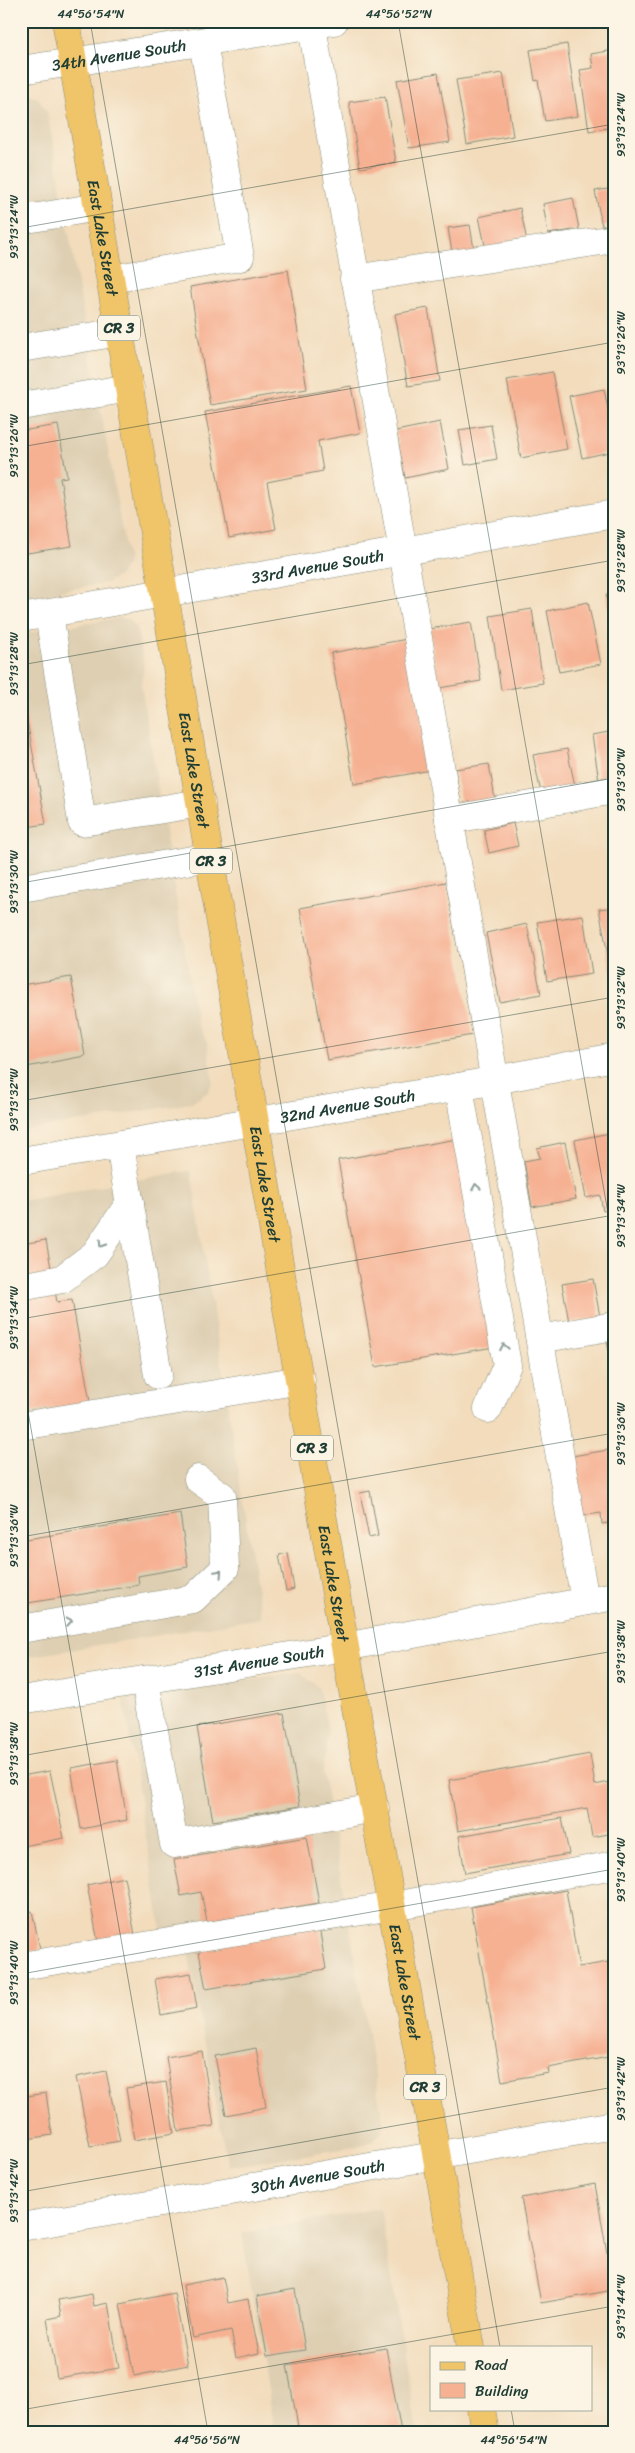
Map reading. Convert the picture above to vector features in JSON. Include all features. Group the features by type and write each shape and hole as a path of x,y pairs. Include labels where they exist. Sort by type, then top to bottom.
{"main road":[{"name":"East Lake Street","path":"66,21 301,1380 345,1647 393,1906 470,2346"},
{"path":"481,2410 485,2432"}],"street":[{"name":"34th Avenue South","path":"21,70 319,23"},
{"path":"319,23 354,279 585,1601"},
{"path":"111,279 240,257 203,42"},
{"path":"21,220 98,206"},
{"path":"354,279 614,238"},
{"path":"21,348 120,332"},
{"path":"21,406 130,388"},
{"name":"33rd Avenue South","path":"21,618 164,595 614,514"},
{"path":"49,614 82,822 201,803"},
{"path":"449,820 614,790"},
{"path":"21,888 211,857"},
{"name":"32nd Avenue South","path":"21,1162 494,1081 614,1057"},
{"path":"459,1087 507,1365 488,1409"},
{"path":"120,1145 158,1375"},
{"path":"21,1287 62,1279 95,1254 130,1203"},
{"path":"540,1339 614,1326"},
{"path":"21,1426 301,1380"},
{"path":"21,1630 193,1599 225,1568 222,1496 198,1479"},
{"name":"31st Avenue South","path":"21,1700 345,1647 614,1596"},
{"path":"145,1680 174,1844 375,1808"},
{"path":"21,1966 393,1906 614,1864"},
{"name":"30th Avenue South","path":"21,2227 437,2157 614,2125"}],"shaded area":[{"path":"21,92 38,98 47,111 128,563 120,575 107,583 21,598"},
{"path":"119,618 128,619 136,627 144,665 141,686 197,1024 207,1042 213,1081 208,1092 192,1103 21,1131 21,634"},
{"path":"191,1170 261,1618 21,1658 21,1201"},
{"path":"300,1673 319,1688 328,1731 323,1772 384,2128 374,2140 361,2146 228,2167 187,1947 165,1952 123,1697"},
{"path":"380,2208 417,2432 275,2432 242,2233"}],"building":[{"path":"567,44 578,116 545,121 538,80 535,81 530,50"},
{"path":"614,50 614,127 589,131 580,70 593,68 591,54"},
{"path":"438,73 450,142 409,148 397,80"},
{"path":"503,73 513,136 467,144 456,80"},
{"path":"385,97 396,162 360,168 349,102"},
{"path":"614,188 614,224 602,226 595,191"},
{"path":"573,198 579,229 548,234 543,204"},
{"path":"520,208 527,241 486,250 479,217"},
{"path":"470,225 475,255 453,258 448,228"},
{"path":"288,270 307,389 210,405 190,287"},
{"path":"428,308 440,381 408,386 395,314"},
{"path":"552,372 567,449 521,458 507,380"},
{"path":"351,386 360,433 318,441 323,471 267,482 276,529 229,538 205,412"},
{"path":"604,389 614,438 614,451 582,458 569,396"},
{"path":"440,422 449,469 405,478 396,431"},
{"path":"58,425 67,477 60,478 72,546 21,554 21,431"},
{"path":"491,425 497,459 465,465 459,430"},
{"path":"614,593 614,631 613,631 606,595"},
{"path":"588,602 601,664 559,672 547,611"},
{"path":"532,609 543,683 501,690 490,616"},
{"path":"471,622 481,681 439,688 429,629"},
{"path":"407,639 431,770 354,784 331,653"},
{"path":"21,688 46,824 21,828"},
{"path":"614,731 614,779 599,781 592,735"},
{"path":"567,749 575,786 541,793 533,755"},
{"path":"489,764 495,799 461,805 455,769"},
{"path":"513,823 518,846 489,853 484,830"},
{"path":"446,882 473,1035 327,1060 300,908"},
{"path":"614,907 614,980 613,980 599,909"},
{"path":"583,915 592,974 547,981 537,922"},
{"path":"527,924 541,994 500,1002 486,933"},
{"path":"71,977 85,1056 21,1068 21,985"},
{"path":"614,1132 614,1209 603,1211 600,1195 586,1198 575,1140"},
{"path":"457,1139 494,1347 375,1367 338,1160"},
{"path":"565,1142 576,1199 532,1207 524,1161 540,1158 537,1148"},
{"path":"46,1240 57,1302 72,1300 90,1402 21,1414 21,1244"},
{"path":"593,1279 600,1317 569,1322 562,1284"},
{"path":"614,1340 614,1372 613,1372 607,1341"},
{"path":"614,1449 614,1522 602,1524 601,1513 581,1516 572,1456"},
{"path":"370,1491 378,1536 369,1538 360,1493"},
{"path":"180,1514 188,1567 138,1576 139,1585 28,1603 27,1595 21,1596 21,1540"},
{"path":"288,1553 294,1589 286,1591 279,1555"},
{"path":"284,1713 300,1806 213,1821 197,1727"},
{"path":"590,1754 595,1785 614,1781 614,1833 592,1837 587,1808 458,1831 449,1780"},
{"path":"117,1760 127,1820 81,1829 71,1768"},
{"path":"50,1771 64,1838 23,1846 21,1776"},
{"path":"562,1818 569,1854 465,1873 459,1836"},
{"path":"307,1837 319,1903 207,1922 201,1892 181,1896 174,1860"},
{"path":"124,1877 135,1935 98,1942 87,1885"},
{"path":"566,1890 579,1967 614,1961 614,2056 548,2068 549,2073 502,2081 471,1907"},
{"path":"32,1911 40,1949 21,1953 21,1913"},
{"path":"319,1926 326,1969 206,1989 198,1947"},
{"path":"191,1973 197,2008 161,2015 155,1979"},
{"path":"256,2048 266,2107 226,2115 215,2056"},
{"path":"202,2051 214,2126 178,2131 166,2057"},
{"path":"106,2071 120,2141 90,2146 76,2077"},
{"path":"166,2082 174,2133 134,2140 126,2088"},
{"path":"46,2093 52,2135 21,2140 21,2097"},
{"path":"595,2184 607,2253 614,2251 614,2290 541,2303 521,2198"},
{"path":"223,2277 228,2303 248,2299 259,2353 236,2358 231,2330 193,2338 183,2285"},
{"path":"295,2289 305,2350 267,2356 257,2296"},
{"path":"174,2293 188,2365 134,2376 120,2304"},
{"path":"92,2294 94,2306 108,2303 119,2368 57,2378 47,2319 61,2316 58,2300"},
{"path":"386,2348 401,2432 299,2432 287,2365"}]}
